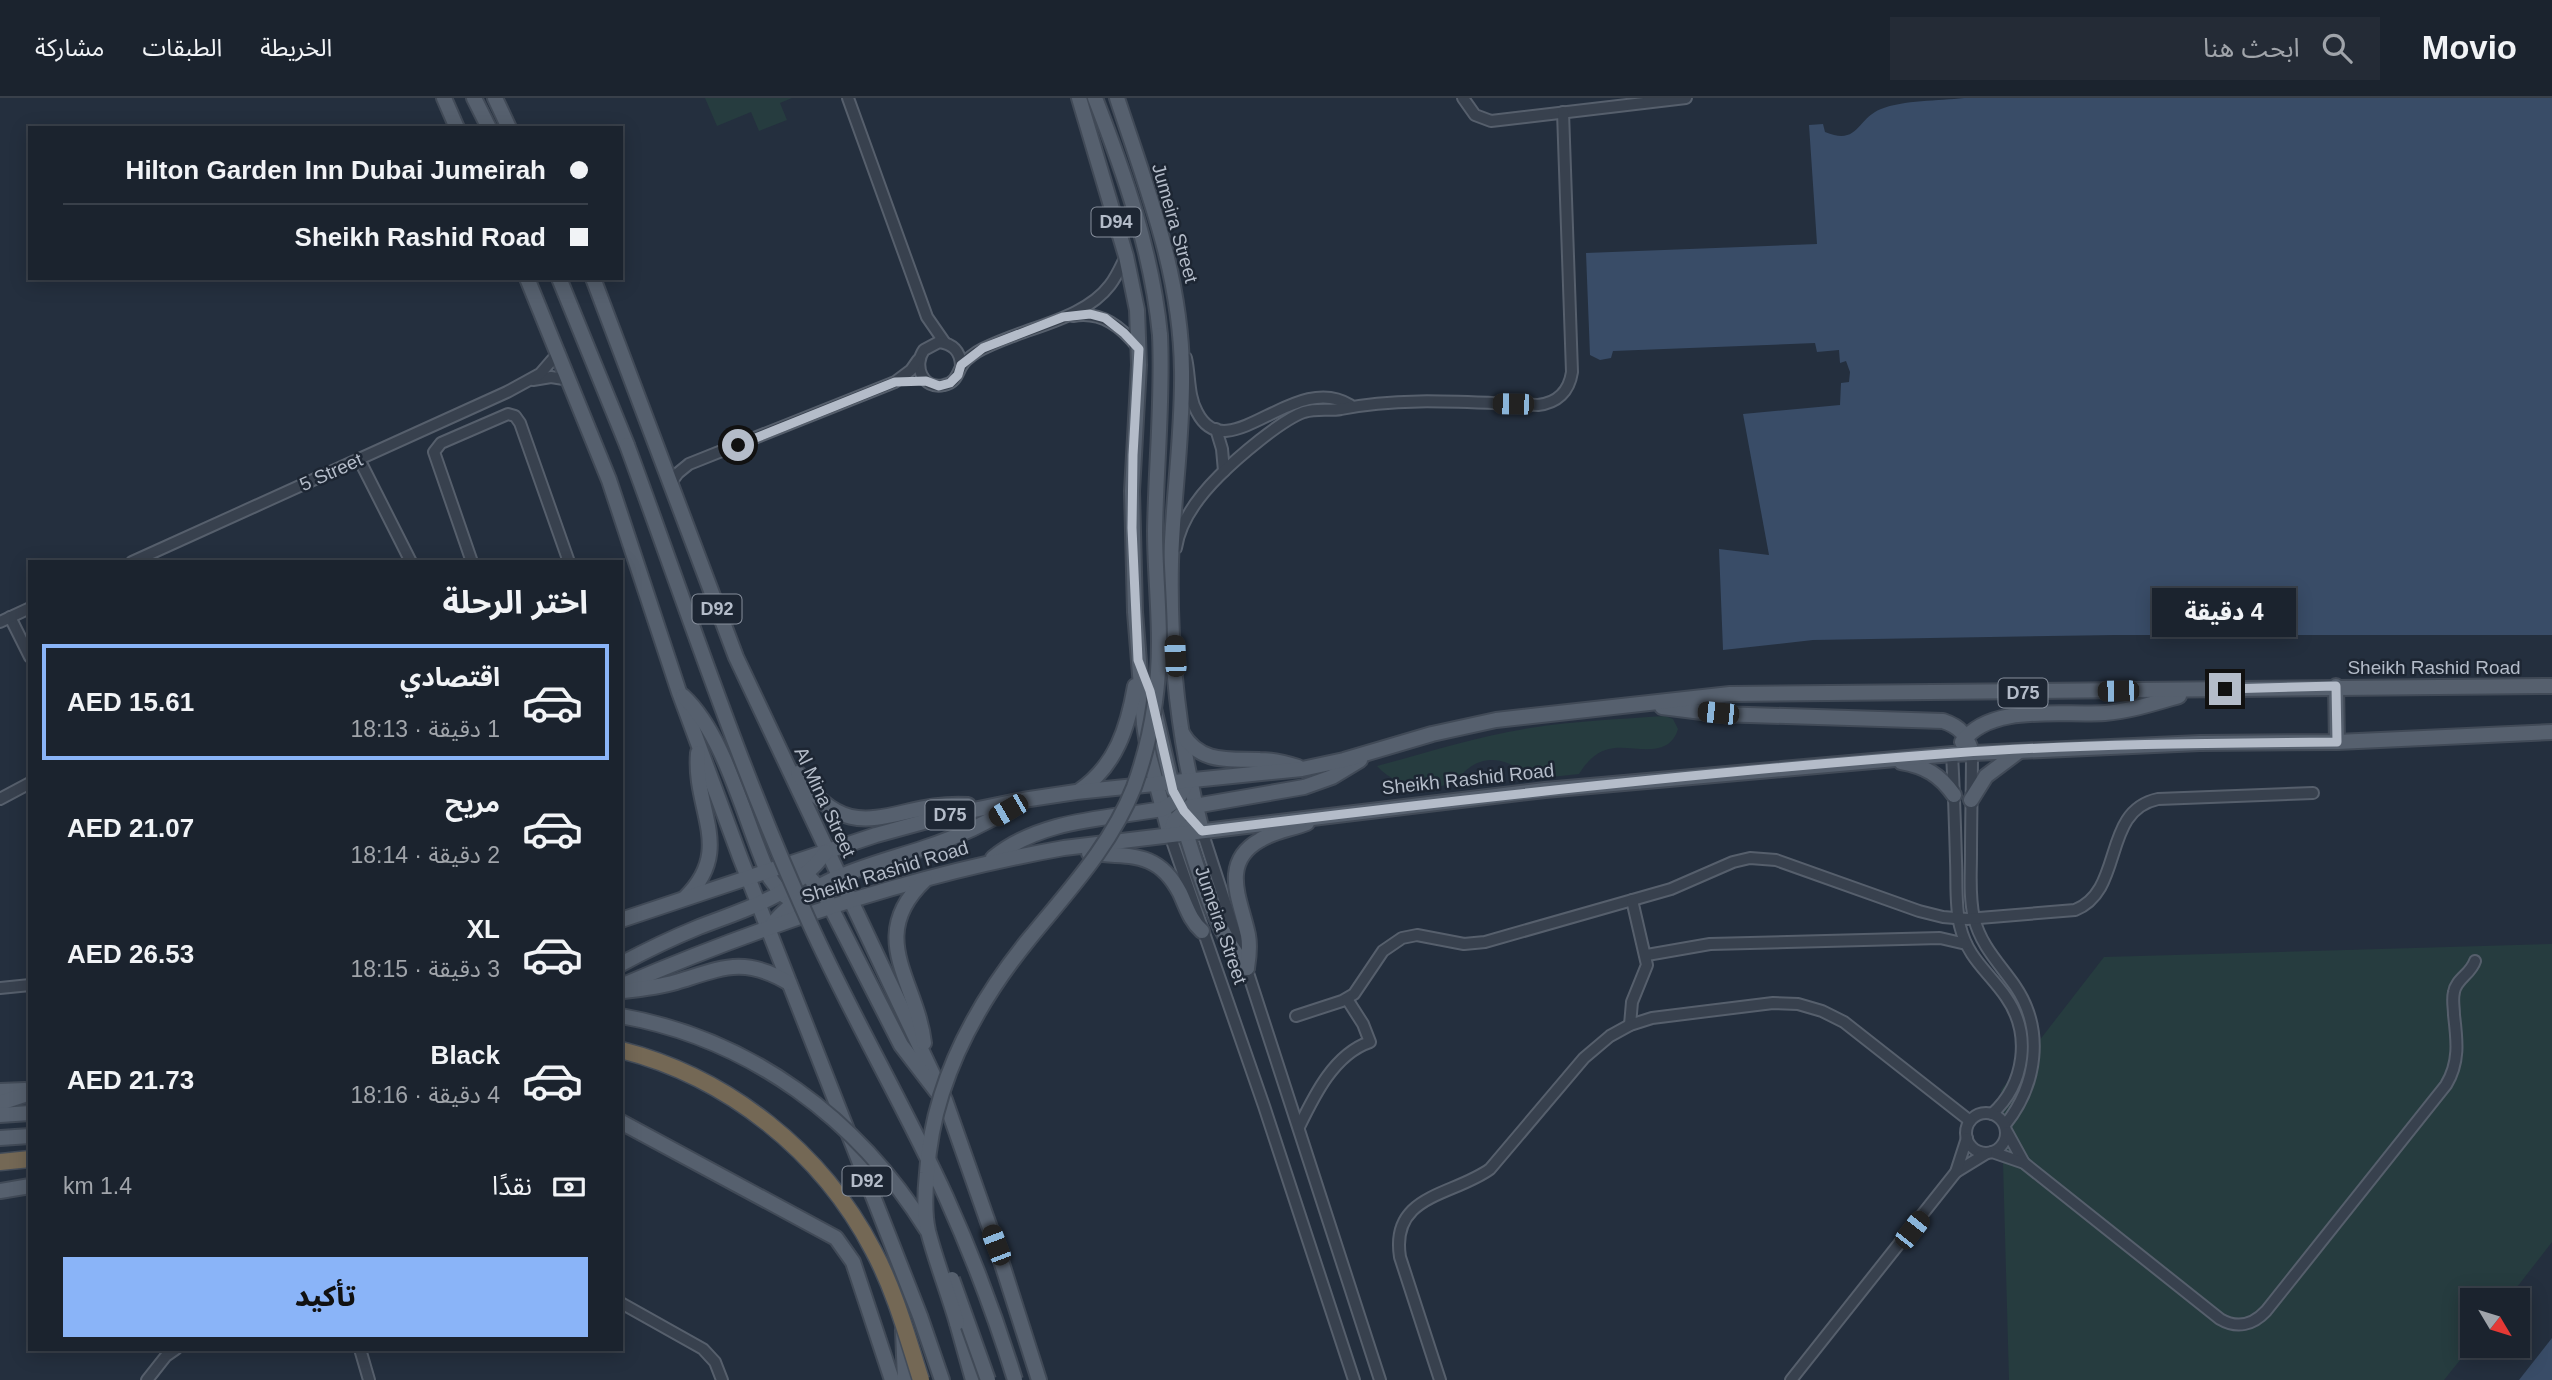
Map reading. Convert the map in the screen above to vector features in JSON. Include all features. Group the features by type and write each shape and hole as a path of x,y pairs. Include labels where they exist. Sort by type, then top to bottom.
{"highway":[{"path":"623,1050 688,1073 730,1096 768,1123 818,1170 847,1207 873,1250 895,1298 921,1380"},
{"path":"0,1162 28,1159"}],"main road":[{"path":"444,98 456,126"},
{"path":"495,98 508,126"},
{"name":"D94","path":"1079,98 1126,256 1137,310 1139,349 1132,528 1138,660"},
{"path":"974,1380 928,1231 926,1191 930,1133 945,1079 969,1026 1028,940 1104,846 1133,788 1147,747 1156,705 1159,642 1155,557 1161,384 1160,335 1154,286 1137,215 1095,98"},
{"name":"Jumeira Street","path":"1117,98 1166,247 1176,294 1182,392 1171,564 1175,656 1188,781 1178,807 1202,831"},
{"path":"477,103 488,126"},
{"path":"477,103 495,126"},
{"name":"D92","path":"528,280 609,480 699,748 943,1380"},
{"path":"560,280 627,445 745,767 788,873 834,976 950,1206 982,1283 1016,1380"},
{"name":"Al Mina Street","path":"594,280 736,657 945,1100 996,1245 1039,1380"},
{"path":"1138,660 1150,691 1163,783 1178,807 1216,920 1247,968"},
{"path":"1076,792 1100,774 1117,750 1133,698 1138,660"},
{"path":"2336,686 2337,742"},
{"name":"Sheikh Rashid Road","path":"623,919 912,824 986,807 1076,792 1303,769 1432,734 1496,720 1763,693 1843,695 2336,686 2552,686"},
{"path":"1952,754 1966,736 1986,721 2003,716 2107,713 2146,706 2197,690"},
{"path":"679,692 704,720 716,742 767,871 787,898 823,909"},
{"path":"1636,704 1718,713 1943,721 1956,726 1966,736 1972,752"},
{"path":"770,732 814,796 830,809 847,817 864,820 881,818 913,809 949,804 986,807"},
{"path":"1182,732 1193,747 1215,759 1275,761 1303,769"},
{"name":"Sheikh Rashid Road","path":"623,988 700,953 823,909 990,861 1064,848 1670,777 1972,752 2200,743 2337,742 2552,732"},
{"path":"684,900 701,878 710,853 709,827 698,779 699,748"},
{"path":"1971,800 1986,776 2020,750"},
{"path":"990,861 1011,845 1047,828 1318,783 1345,770 1369,753"},
{"path":"1886,759 1935,773 1954,795"},
{"path":"812,880 839,876 959,835 1023,800"},
{"path":"1170,835 1178,807"},
{"path":"1247,968 1248,936 1235,884 1240,861 1248,849 1259,840 1320,816"},
{"path":"1064,848 1094,854 1131,855 1154,864 1174,883 1190,918 1202,931"},
{"path":"623,963 696,928 759,905 787,898 812,880 827,851"},
{"path":"789,864 812,880 823,909 901,1045 921,1074 945,1100"},
{"path":"925,1055 921,1025 900,969 896,942 904,907 926,878"},
{"path":"768,929 787,898"},
{"path":"623,989 663,985 726,967 760,970 789,983"},
{"path":"623,1016 681,1031 750,1060 793,1086 850,1133 900,1190 940,1254 961,1300 988,1380"},
{"path":"0,1091 28,1091"},
{"path":"0,1103 28,1092"},
{"path":"0,1115 28,1113"},
{"path":"623,1123 836,1238 853,1262 892,1380"},
{"path":"0,1138 28,1136"},
{"path":"0,1191 28,1186"},
{"path":"905,1380 902,1339 907,1283"}],"street":[{"path":"670,484 689,464 895,382 911,370 928,346 927,317 848,98"},
{"path":"1463,98 1475,115 1491,121 1686,98"},
{"path":"1171,564 1178,538 1188,517 1207,490 1224,471 1292,418 1312,410 1339,409 1350,405 1414,402 1538,405 1555,401 1567,389 1572,372 1563,112"},
{"path":"928,346 950,345 968,349 990,345 1063,317 1105,291 1126,256"},
{"path":"1063,317 1090,314 1105,318 1139,349"},
{"path":"895,382 926,381 939,386 950,383 958,375 961,359 927,317"},
{"path":"1180,342 1187,361 1195,409 1205,423 1216,429 1227,432 1240,430 1282,407 1306,399 1332,399 1350,405"},
{"path":"961,365 990,345"},
{"name":"5 Street","path":"530,381 547,367 559,352"},
{"path":"918,360 919,372 926,381"},
{"name":"5 Street","path":"136,560 530,381 551,377 570,380"},
{"path":"471,560 434,452 440,443 508,414 515,416 520,423 568,560"},
{"path":"1216,429 1222,449 1224,471"},
{"path":"363,457 410,560"},
{"path":"661,460 674,464 689,464"},
{"path":"9,618 28,609"},
{"path":"9,618 28,642"},
{"path":"9,618 28,653"},
{"path":"1956,1172 1990,1153 2004,1141 2005,1127 2029,1081 2034,1057 2033,1032 2021,996 1987,950 1974,919 1971,892 1972,752"},
{"path":"1952,754 1959,919 1966,944 1980,967 2010,1002 2022,1037 2018,1075 2010,1092 1992,1114"},
{"path":"2,798 28,784"},
{"path":"2,798 28,790"},
{"path":"1296,1016 1347,999 1361,988 1383,951 1402,938 1417,935 1464,944 1485,942 1689,883 1742,860 1776,860 1927,913 1959,919 2067,911 2090,902 2102,886 2126,820 2137,808 2151,801 2313,793"},
{"name":"Jumeira Street","path":"1202,831 1380,1380"},
{"name":"Jumeira Street","path":"1170,835 1264,1105 1354,1380"},
{"path":"1630,1025 1632,1002 1646,971 1647,955 1632,900"},
{"path":"1647,955 1686,946 1726,943 1940,938 1966,944"},
{"path":"2024,1164 2005,1127 1992,1114 1982,1113 1970,1121 1966,1129 1972,1148 2024,1164 2220,1319 2237,1325 2250,1323 2266,1311 2450,1078 2457,1055 2454,992 2475,961"},
{"path":"0,988 28,985"},
{"path":"1298,1127 1321,1086 1342,1061 1361,1045 1370,1042 1363,1024 1347,999"},
{"path":"1440,1380 1400,1257 1399,1241 1406,1218 1416,1206 1427,1199 1472,1180 1490,1169 1591,1050 1630,1025 1652,1018 1773,1003 1810,1007 1844,1023 1970,1121"},
{"path":"1794,1378 1956,1172 1967,1139"},
{"path":"623,1304 703,1349 715,1362 722,1380"},
{"path":"146,1380 157,1365 174,1351"},
{"path":"361,1351 369,1380"}],"green space":[{"path":"705,98 792,98 780,103 787,120 759,131 751,112 717,126"},
{"path":"1665,716 1673,719 1678,729 1666,745 1648,749 1604,750 1591,758 1579,774 1533,779 1511,764 1486,760 1477,763 1444,786 1423,787 1393,779 1377,766 1511,731 1597,720"},
{"path":"2552,944 2552,1242 2516,1288 2460,1288 2462,1358 2444,1380 2009,1380 2001,1090 2104,957"}],"water":[{"path":"1964,98 2552,98 2552,635 2115,635 1813,640 1723,650 1719,549 1769,555 1743,414 1840,405 1841,383 1849,382 1850,372 1846,361 1840,363 1839,350 1817,352 1815,343 1613,351 1611,358 1600,360 1590,355 1586,253 1817,244 1809,125 1823,124 1825,132 1845,136 1856,130 1873,113 1890,106"},
{"path":"2552,1338 2552,1380 2519,1380"}],"route":[{"path":"738,445 895,382 926,381 939,386 950,383 955,380 961,365 983,348 1063,317 1090,314 1105,318 1117,326 1139,349 1132,528 1138,660 1150,691 1170,783 1180,805 1202,831 1670,777 1952,754 2200,743 2337,742 2336,686 2225,689"}]}
